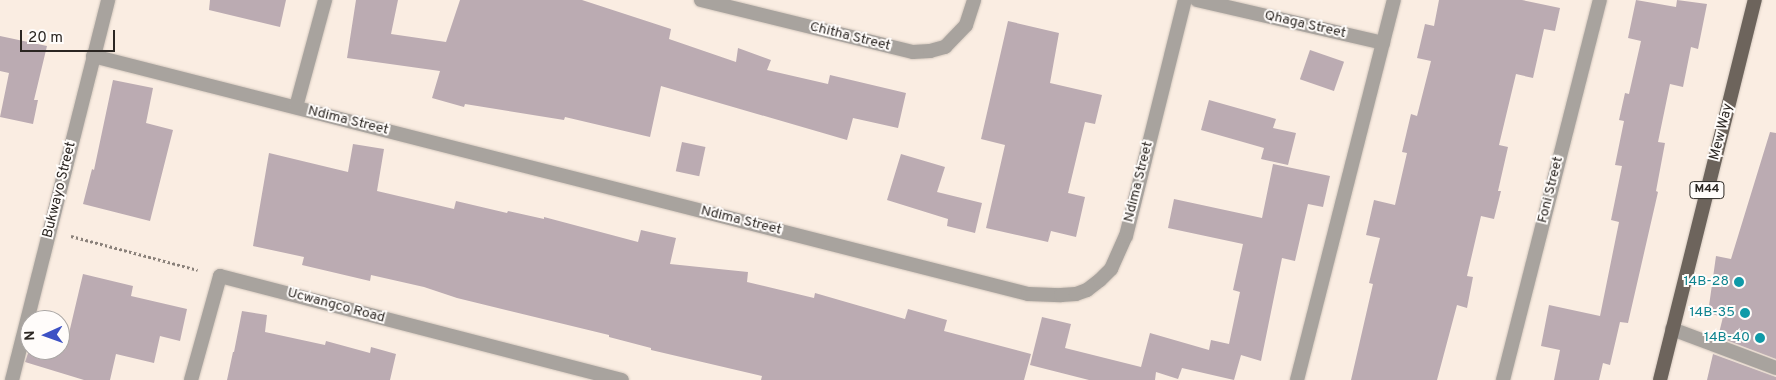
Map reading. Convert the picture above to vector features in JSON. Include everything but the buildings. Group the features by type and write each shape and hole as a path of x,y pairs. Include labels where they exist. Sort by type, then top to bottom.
{"main road":[{"name":"Mew Way","path":"1660,380 1755,0"}],"street":[{"name":"Bukwayo Street","path":"12,380 108,0"},
{"path":"296,107 325,0"},
{"name":"Chitha Street","path":"701,0 913,52 930,51 944,47 966,25 974,0"},
{"name":"Ndima Street","path":"93,56 1028,294 1076,294 1087,290 1111,269 1126,236 1185,0"},
{"name":"Qhaga Street","path":"1197,0 1383,44"},
{"path":"1298,380 1394,0"},
{"name":"Foni Street","path":"1502,380 1600,0"},
{"path":"191,380 220,276"},
{"name":"Ucwangco Road","path":"220,276 622,380"},
{"path":"1672,329 1776,368"}],"path":[{"path":"50,230 220,276"}],"place":[{"name":"14B-28","path":"1739,282"},
{"name":"14B-35","path":"1745,313"},
{"name":"14B-40","path":"1760,338"}]}
